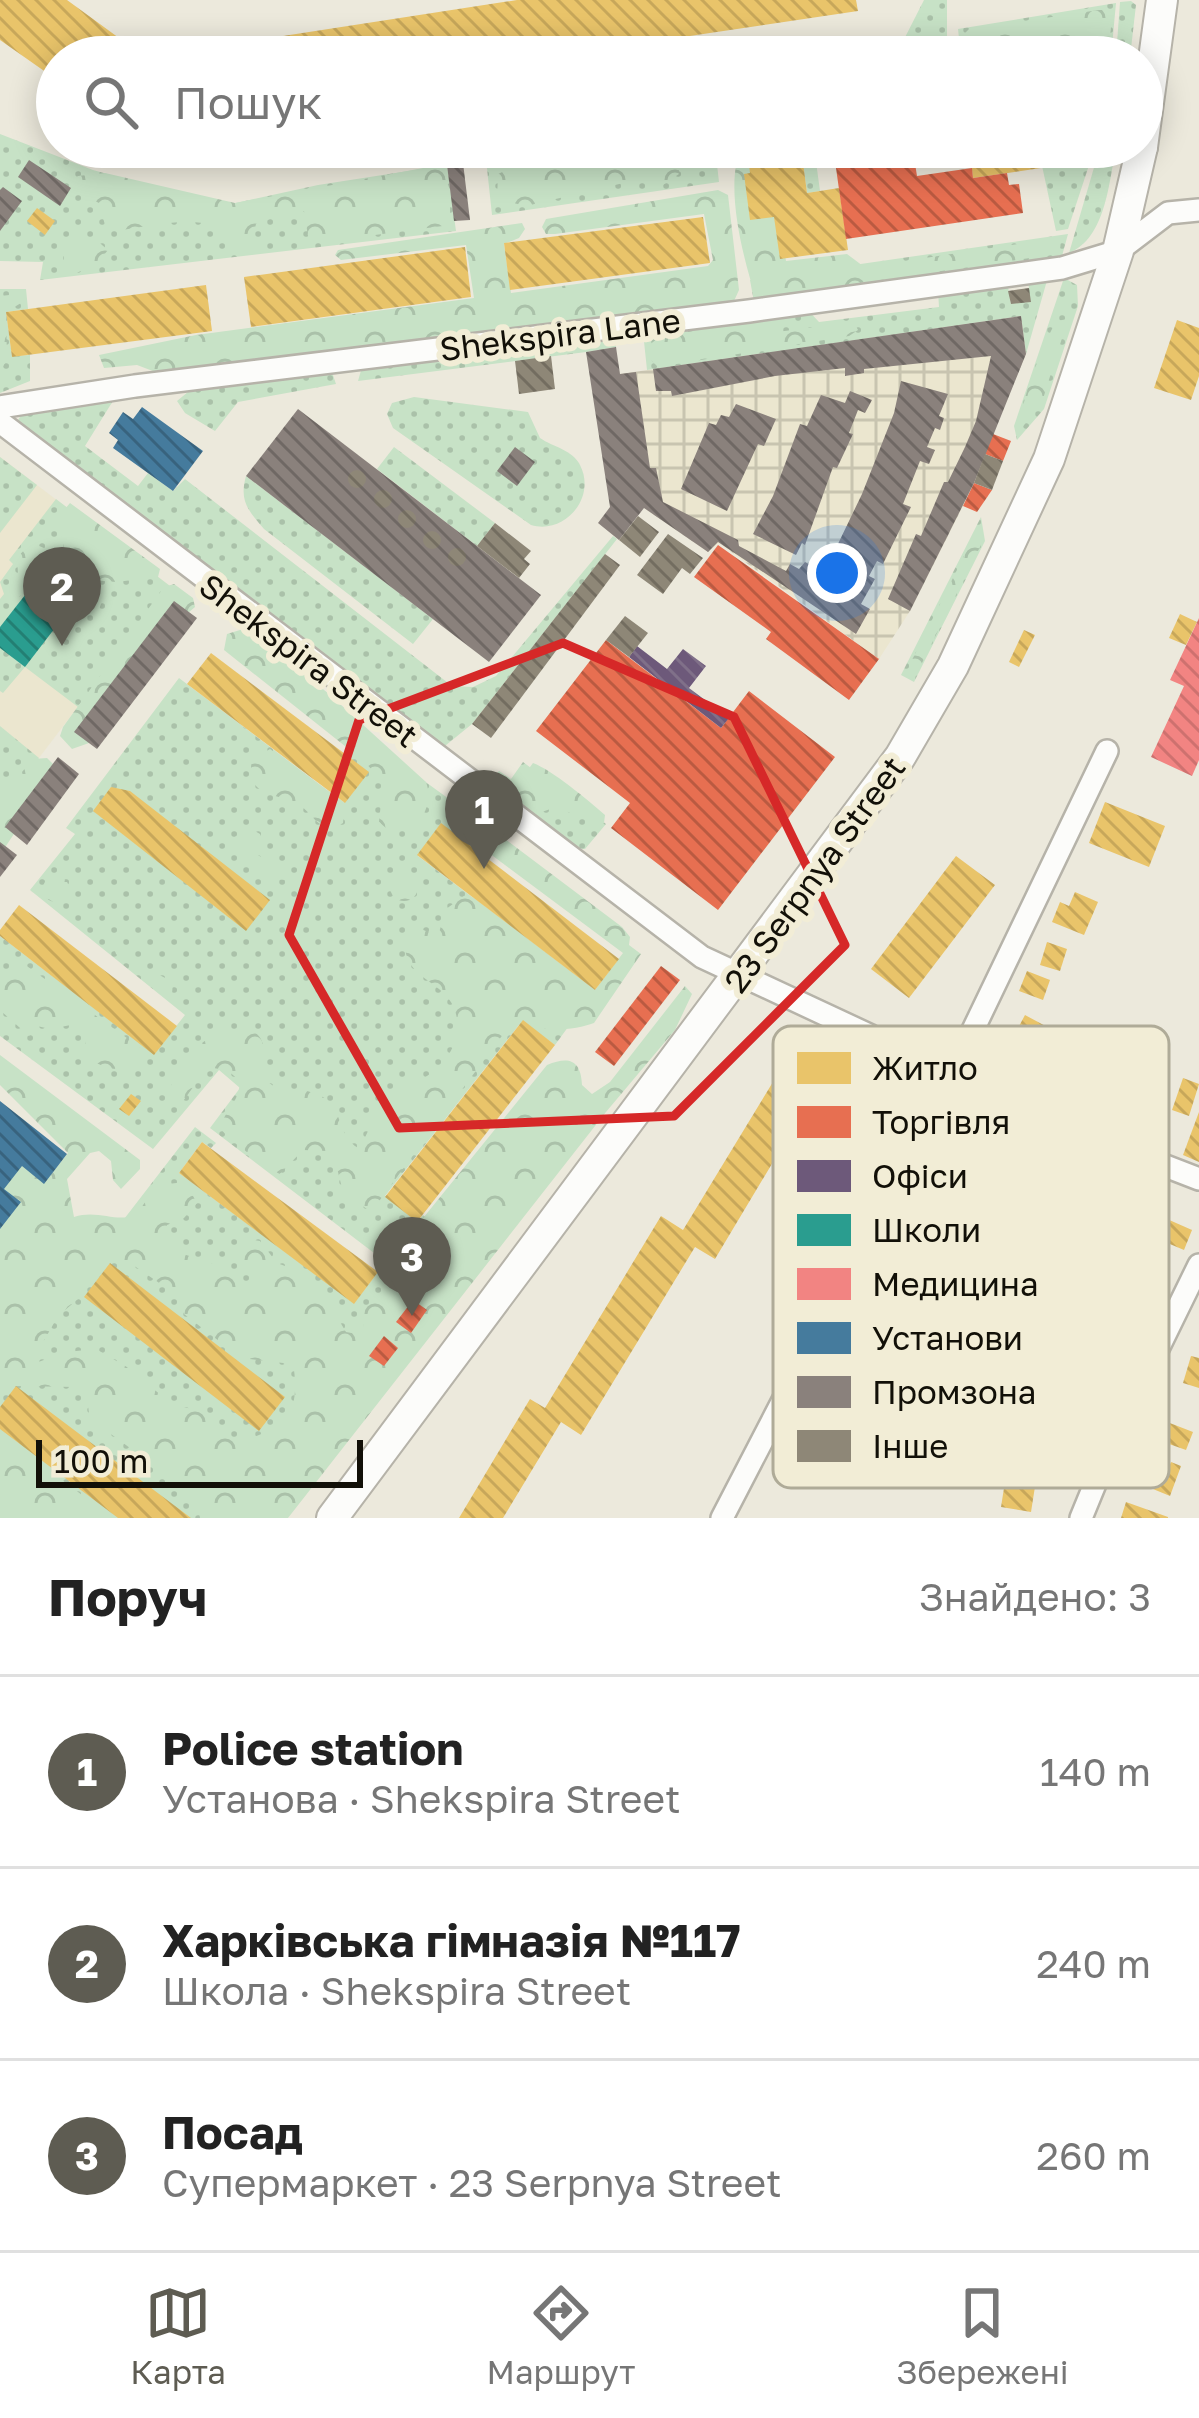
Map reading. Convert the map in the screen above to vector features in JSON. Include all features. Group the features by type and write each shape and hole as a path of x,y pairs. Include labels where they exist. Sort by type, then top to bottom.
{"street":[{"name":"23 Serpnya Street","path":"1157,36 1162,0"},
{"name":"23 Serpnya Street","path":"332,1518 900,757 953,666 1049,459 1118,250 1137,168"},
{"name":"Shekspira Lane","path":"0,407 1062,268 1118,250 1168,213 1199,210"},
{"name":"Shekspira Street","path":"0,422 702,957 851,1026"},
{"path":"976,1026 1107,751"},
{"name":"Shekspira Street","path":"1169,1167 1199,1179"},
{"path":"1169,1326 1199,1265"},
{"path":"722,1518 773,1420"},
{"path":"1081,1518 1093,1488"}],"highlighted area":[{"path":"563,643 734,717 845,945 674,1116 399,1128 289,935 359,720"}],"shaded area":[{"path":"1021,316 1026,354 963,506 910,611 879,659 719,543 708,552 644,508 620,374"},
{"path":"0,457 170,586 0,809"}],"green space":[{"path":"924,0 947,0 947,36 906,36"},
{"path":"1120,2 1136,5 1132,36 1118,36"},
{"path":"1116,3 1113,36 959,36 958,29"},
{"path":"1099,10 1109,10 1112,17 1110,36 962,36 969,29"},
{"path":"0,134 36,148 36,168 88,168 222,206 318,185 447,168 456,231 40,280 43,262 0,261"},
{"path":"438,168 450,190 450,225 315,243 308,236 304,211 300,211 256,224 250,249 231,249 219,226 206,223 113,231 105,225 99,203 77,192 73,181 78,176 105,173 235,203"},
{"path":"487,168 717,168 719,182 492,215"},
{"path":"511,168 679,168 679,174 663,185 632,181 526,206 497,199 498,174"},
{"path":"736,168 771,168 786,261 847,254 863,266 872,266 1057,238 1060,250 756,298 741,243"},
{"path":"804,168 817,168 820,191 807,193"},
{"path":"1042,168 1088,168 1068,229 1056,231"},
{"path":"1094,168 1112,168 1098,222 1081,246 1069,253"},
{"path":"718,190 728,195 739,290 734,301 158,373 137,365 104,368 99,355 196,335 474,298 466,245 341,260 335,255 338,250 522,223 525,229 519,238 504,244 511,293 708,266 713,260 704,214 555,234 546,234 542,227 546,219"},
{"path":"1068,234 1062,256 754,302 750,280"},
{"path":"95,239 108,250 98,262 75,274 64,267 64,249 73,241"},
{"path":"1048,277 1026,354 1021,316 647,370 643,332 805,307 819,322 939,307 938,291 1007,281 1011,304 1029,288 1028,281"},
{"path":"1064,278 1077,285 1078,306 1044,409 1017,440 1014,426"},
{"path":"0,289 26,289 28,309 6,312 12,356 30,355 30,381 0,393"},
{"path":"19,294 26,300 6,312 7,360 0,371 0,296"},
{"path":"774,313 789,322 777,332 845,323 855,324 858,330 849,336 658,367 647,356 649,345 657,339"},
{"path":"1068,319 1042,402 1021,429 1027,390 1045,345 1056,321"},
{"path":"616,338 616,347 586,352 358,381 362,367"},
{"path":"599,340 604,349 543,357 541,351 545,348"},
{"path":"332,372 336,384 238,402 215,431 185,413 177,401 194,387"},
{"path":"116,396 85,446 138,486 148,473 173,491 185,479 452,686 473,687 496,676 613,536 617,539 472,724 440,750 18,420 25,409"},
{"path":"414,397 528,412 540,438 568,452 580,465 584,477 581,501 555,524 531,525 393,428 387,414 392,403"},
{"path":"394,447 495,523 477,546 377,469"},
{"path":"0,457 37,485 0,533"},
{"path":"246,476 433,619 413,644 264,529 246,505"},
{"path":"56,499 170,586 78,707 25,667 0,691 0,599 4,594 0,582 13,564 9,560"},
{"path":"70,503 160,569 158,577 92,580 104,596 98,612 89,611 68,574 59,516"},
{"path":"981,517 985,541 914,682 901,675"},
{"path":"979,526 981,545 919,669 911,673 910,664"},
{"path":"32,543 44,548 40,561 45,566 15,600 17,557"},
{"path":"174,584 193,598 195,607 181,619 89,743 72,749 60,736 63,727 164,587"},
{"path":"253,633 329,694 426,782 426,809 411,832 386,828 379,822 383,783 365,762 224,650 227,634"},
{"path":"179,678 344,803 346,755 361,735 471,815 455,834 441,824 418,856 595,990 555,1045 522,1021 385,1196 417,1222 423,1215 472,1255 437,1301 210,1128 240,1088 219,1070 153,1149 0,1036 0,936 154,1054 185,1015 30,890 75,834 66,828"},
{"path":"0,726 39,758 0,809"},
{"path":"270,749 345,803 343,823 327,828 302,807 259,789 253,782 252,760"},
{"path":"47,758 53,764 43,790 0,855 0,798 33,759"},
{"path":"523,762 606,824 585,849 570,848 486,786 499,771 511,779"},
{"path":"533,763 598,809 605,815 604,823 556,807 539,813 520,802 512,791"},
{"path":"464,808 622,927 630,937 629,945 641,954 594,1023 554,1030 522,1023 504,1033 371,1212 343,1192 335,1160 327,1151 303,1150 280,1174 226,1135 222,1122 240,1081 227,1070 213,1068 201,1076 181,1104 167,1097 179,1069 195,1049 216,1035 244,1027 261,1040 262,1074 268,1082 281,1089 312,1092 328,1101 346,1136 358,1148 385,1098 438,1068 453,1047 455,1010 410,963 405,938 416,927 438,936 446,909 464,896 474,898 595,990 623,953 473,841 461,821"},
{"path":"250,828 264,844 258,855 288,874 286,880 275,879 236,846 235,837"},
{"path":"404,873 414,877 418,887 414,897 404,901 394,897 390,887 394,877"},
{"path":"56,876 69,889 56,902 43,889"},
{"path":"121,944 144,967 173,982 172,994 116,954 114,948"},
{"path":"24,964 145,1051 145,1062 138,1070 101,1065 88,1055 86,1037 76,1024 50,1029 37,1026 29,1036 1,1011 0,972"},
{"path":"685,986 692,994 675,1030 288,1518 200,1518 197,1500 185,1488 97,1424 89,1413 86,1391 77,1387 13,1386 0,1398 0,1188 21,1159 44,1183 68,1153 0,1085 0,1055 140,1160 140,1169 121,1189 113,1180 111,1161 99,1151 90,1153 67,1179 74,1217 127,1217 159,1185 185,1182 197,1203 184,1218 167,1225 164,1235 177,1252 217,1265 246,1284 254,1278 241,1259 241,1246 249,1239 260,1241 277,1263 301,1272 321,1290 346,1332 357,1334 363,1327 364,1309 376,1298 406,1289 411,1276 380,1248 386,1232 415,1228 547,1065 572,1062 582,1085 592,1094 610,1082","holes":["127,1261 174,1293 184,1314 241,1358 283,1363 294,1370 291,1410 277,1426 238,1442 213,1426 204,1411 172,1405 132,1370 96,1349 66,1352 30,1365 58,1316 78,1299 102,1264"]},
{"path":"195,1127 216,1143 211,1148 202,1142 179,1173 354,1303 378,1272 430,1309 269,1518 0,1518 0,1380"},
{"path":"0,1434 113,1518 0,1518"}],"building: Житло":[{"path":"0,0 67,0 116,36 36,36 36,65 0,40"},
{"path":"517,0 856,0 858,11 690,36 283,36"},
{"path":"749,168 804,168 807,193 839,188 848,250 780,259 774,217 750,220 744,174 750,173"},
{"path":"972,168 1041,168 973,178"},
{"path":"37,208 55,221 45,235 27,221"},
{"path":"703,217 710,263 510,290 504,243"},
{"path":"465,247 471,297 251,327 244,277"},
{"path":"206,285 212,331 12,357 6,312"},
{"path":"1177,320 1199,328 1199,376 1191,400 1154,388"},
{"path":"1180,614 1197,622 1186,645 1169,638"},
{"path":"1024,630 1035,635 1019,667 1009,662"},
{"path":"211,653 369,772 345,803 187,684"},
{"path":"111,787 130,791 270,900 246,931 93,811"},
{"path":"1105,802 1165,826 1149,867 1089,843"},
{"path":"441,823 619,959 595,990 417,855"},
{"path":"956,856 995,885 909,998 871,969"},
{"path":"1075,892 1098,902 1084,935 1052,922 1060,902 1069,906"},
{"path":"19,905 177,1026 154,1055 0,936"},
{"path":"1047,942 1067,949 1060,971 1040,965"},
{"path":"1027,971 1050,980 1043,1000 1019,991"},
{"path":"1025,1015 1045,1026 1019,1026"},
{"path":"523,1020 555,1045 417,1222 385,1197"},
{"path":"1183,1078 1199,1084 1189,1116 1172,1110"},
{"path":"773,1082 773,1162 715,1259 695,1247 581,1435 561,1422 503,1518 459,1518 530,1399 545,1408 661,1216 683,1230"},
{"path":"131,1094 141,1101 129,1116 119,1109"},
{"path":"1199,1112 1199,1162 1183,1155"},
{"path":"202,1142 378,1272 354,1304 179,1173"},
{"path":"1169,1220 1192,1230 1184,1250 1169,1244"},
{"path":"110,1263 285,1397 259,1431 84,1297"},
{"path":"1191,1356 1199,1358 1199,1388 1183,1383"},
{"path":"16,1386 191,1518 118,1518 0,1429 0,1407"},
{"path":"1169,1423 1193,1432 1186,1450 1169,1444"},
{"path":"1171,1462 1181,1466 1170,1496 1151,1488 1169,1488"},
{"path":"1004,1488 1035,1488 1031,1512 1001,1507"},
{"path":"1126,1502 1168,1517 1168,1518 1121,1518"}],"building: Торгівля":[{"path":"836,168 916,168 917,176 972,168 973,178 1007,173 1009,185 1019,184 1023,213 846,239"},
{"path":"993,434 1011,441 1003,461 985,454"},
{"path":"974,483 992,490 977,512 963,506"},
{"path":"718,545 879,659 849,700 766,639 771,632 694,577"},
{"path":"606,640 721,728 749,691 835,757 718,910 611,828 630,803 536,731"},
{"path":"661,966 680,980 614,1066 595,1052"},
{"path":"413,1300 427,1310 411,1333 396,1322"},
{"path":"384,1336 398,1348 384,1366 369,1356"}],"building: Офіси":[{"path":"637,646 667,669 683,649 706,666 689,688 729,718 721,728 629,657"}],"building: Школи":[{"path":"54,558 88,585 25,667 0,648 0,627"}],"building: Медицина":[{"path":"1199,618 1199,760 1192,776 1151,757 1184,686 1170,680"}],"building: Установи":[{"path":"142,407 203,451 173,491 113,448 118,440 109,433 123,412 133,419"},
{"path":"0,1101 67,1154 44,1184 22,1166 4,1189 21,1202 0,1229"}],"building: Промзона":[{"path":"29,160 71,188 60,206 18,177"},
{"path":"447,168 464,168 470,220 454,221"},
{"path":"3,187 22,201 0,231 0,190"},
{"path":"1021,316 1026,354 974,483 910,611 888,599 916,534 921,536 965,447 991,356 864,369 864,373 845,376 845,368 775,376 672,396 671,391 656,391 653,369"},
{"path":"616,347 620,374 636,372 650,468 656,468 663,502 786,571 790,564 799,569 805,562 824,573 862,494 894,413 901,381 948,394 939,416 944,418 940,430 935,428 927,447 935,450 929,464 920,461 903,504 911,507 883,564 877,561 869,576 875,579 861,604 870,609 856,634 718,542 708,552 644,508 619,540 598,523 610,507 586,352"},
{"path":"850,391 872,400 865,413 858,410 849,433 853,434 837,468 833,467 805,545 796,555 753,534 800,424 807,426 821,395 845,403"},
{"path":"736,404 776,419 764,446 758,444 727,511 681,489 709,423 716,425 721,415 729,417"},
{"path":"298,409 541,595 489,662 246,476"},
{"path":"515,447 535,462 517,486 497,471"},
{"path":"174,601 197,618 97,749 74,732"},
{"path":"58,757 79,774 27,845 5,827"},
{"path":"0,842 17,855 0,877"}],"building: Інше":[{"path":"1029,288 1031,302 1011,304 1008,291"},
{"path":"551,356 555,389 519,394 515,361"},
{"path":"985,454 1003,461 992,490 974,483"},
{"path":"357,470 366,479 357,488 348,479"},
{"path":"383,490 392,499 383,508 374,499"},
{"path":"407,510 416,519 407,528 398,519"},
{"path":"638,516 659,532 640,557 619,540"},
{"path":"495,523 531,551 524,559 530,564 519,578 477,546"},
{"path":"432,531 441,540 432,549 423,540"},
{"path":"668,534 703,558 690,574 682,568 663,594 637,575"},
{"path":"457,548 466,557 457,566 448,557"},
{"path":"605,554 620,565 491,738 472,724"},
{"path":"625,616 648,633 629,657 606,640"}],"place":[{"name":"Харківська гімназія №117","path":"62,646"},
{"name":"Police station","path":"484,869"},
{"name":"Посад","path":"412,1316"}]}
